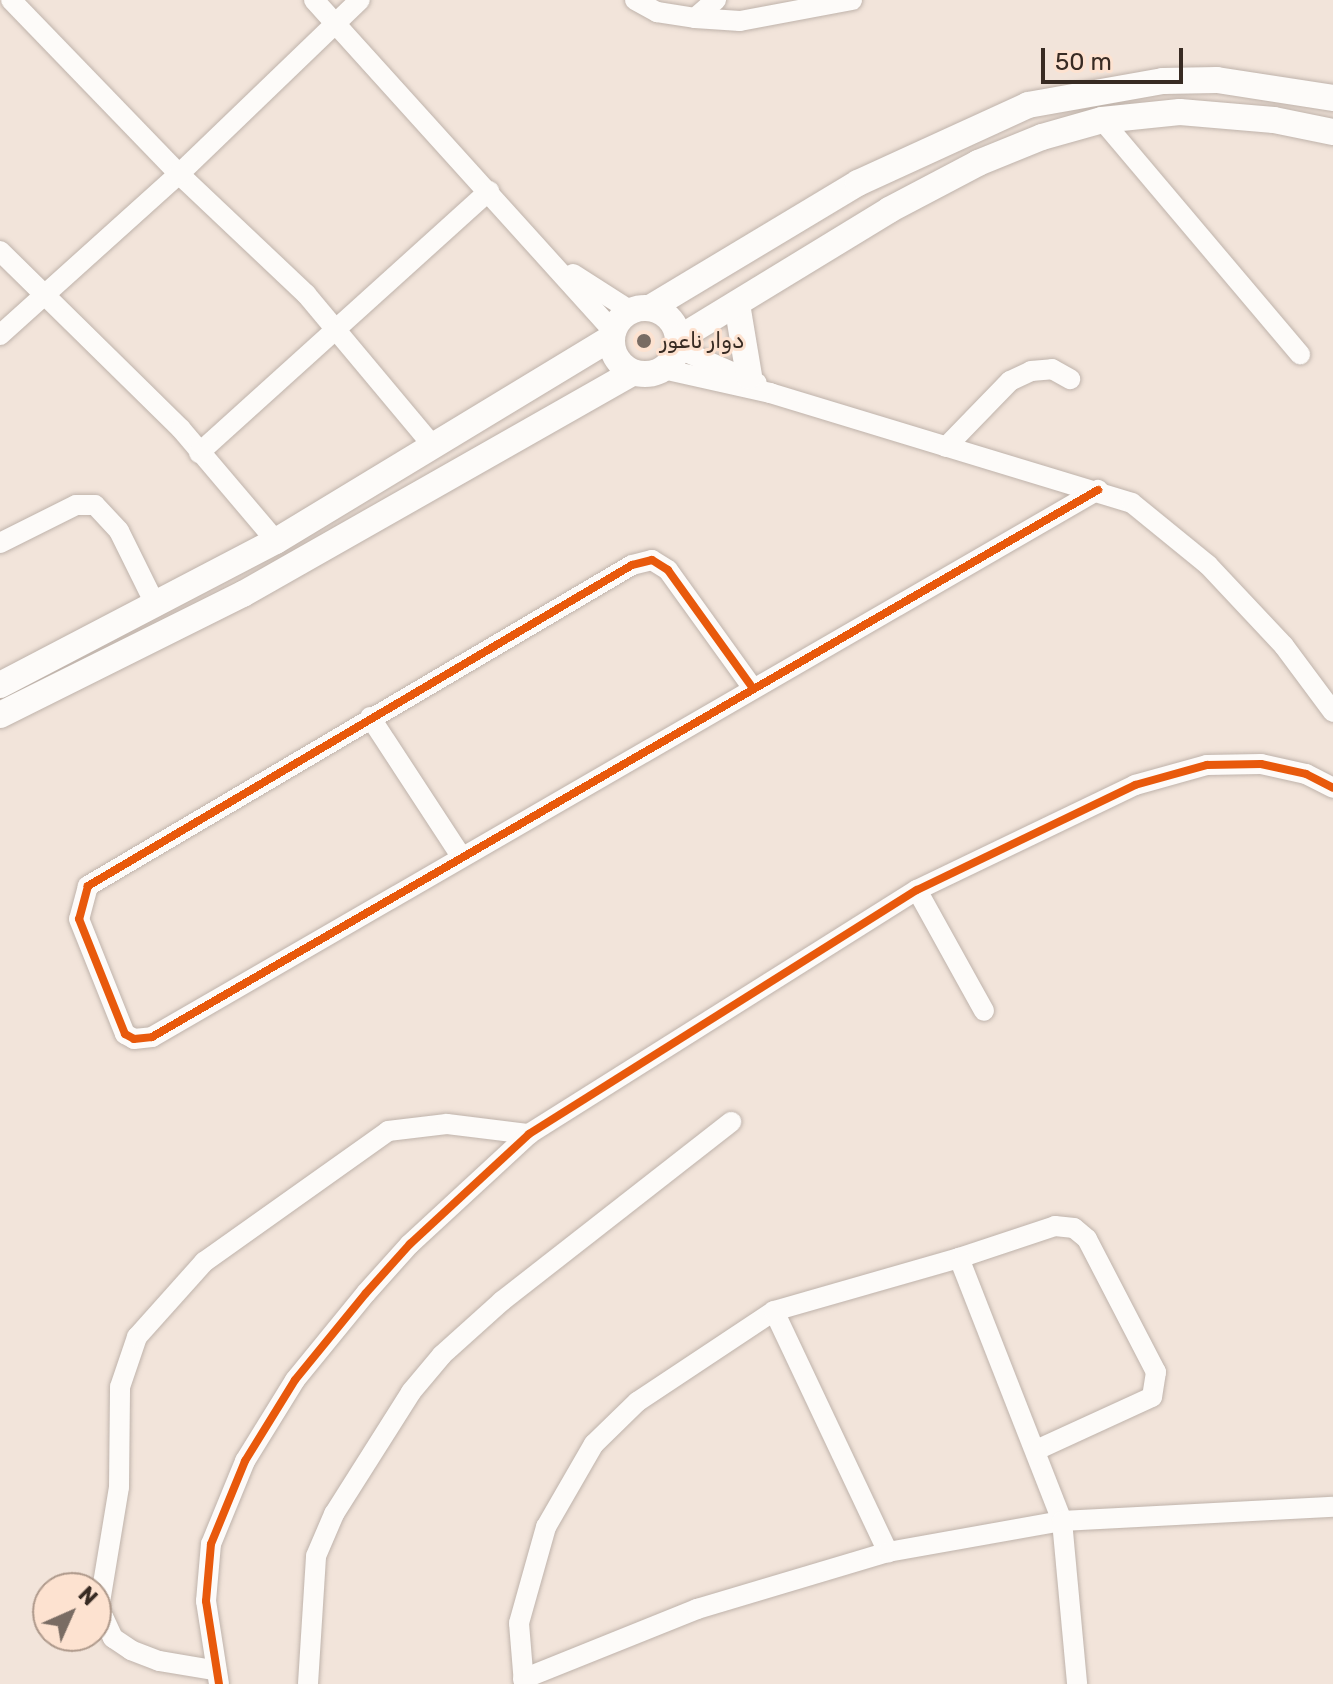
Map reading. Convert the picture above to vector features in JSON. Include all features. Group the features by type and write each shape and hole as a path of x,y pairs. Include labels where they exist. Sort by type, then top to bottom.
{"main road":[{"path":"0,685 276,541 612,334 640,310 858,183 1028,105 1163,81 1231,81 1333,98"},
{"path":"0,715 243,594 673,352 737,304 947,178 1042,137 1102,120 1180,112 1227,114 1333,132"},
{"path":"737,304 749,376"},
{"path":"640,310 674,325 673,352"},
{"path":"612,334 616,359 632,373"}],"street":[{"path":"11,0 179,174 306,294 433,446"},
{"path":"314,0 552,261 612,334"},
{"path":"0,335 47,296 179,174 360,0"},
{"path":"635,0 657,12 740,21 852,0"},
{"path":"695,18 716,0"},
{"path":"1102,120 1300,354"},
{"path":"199,453 489,191"},
{"path":"0,251 199,453 276,541"},
{"path":"552,261 640,310"},
{"path":"673,352 749,376 770,393"},
{"path":"673,352 770,393 1098,490 1151,514 1208,565 1284,646 1333,712"},
{"path":"946,447 1010,381 1031,371 1052,369 1070,379"},
{"path":"752,687 668,570 652,560 632,565 88,886 79,919 125,1034 134,1039 152,1037 752,687 1098,490"},
{"path":"0,543 76,505 95,505 119,531 156,606"},
{"path":"370,717 461,856"},
{"path":"529,1134 447,1124 388,1131 204,1262 137,1337 120,1387 119,1487 99,1608 113,1638 131,1650 159,1661 216,1677 206,1601 211,1544 245,1461 295,1380 366,1293 419,1235 529,1134 917,890 1135,785 1207,765 1261,764 1306,774 1333,788"},
{"path":"917,890 984,1011"},
{"path":"308,1684 316,1556 334,1514 411,1392 442,1355 502,1301 731,1122"},
{"path":"1036,1450 1152,1397 1156,1372 1087,1239 1074,1228 1055,1226 959,1258 774,1311 637,1402 594,1444 568,1482 546,1527 519,1623 523,1682 709,1605 888,1552 1062,1521 1333,1507"},
{"path":"959,1258 1062,1521 1077,1684"},
{"path":"774,1311 888,1552"}],"cycle path":[{"path":"752,687 668,570 652,560 632,565 88,886 79,919 125,1034 134,1039 152,1037 1098,490"},
{"path":"219,1684 206,1601 211,1544 245,1461 295,1380 366,1293 410,1244 529,1134 917,890 1135,785 1207,765 1261,764 1306,774 1333,788"}],"place":[{"name":"دوار ناعور","path":"644,341"}]}
